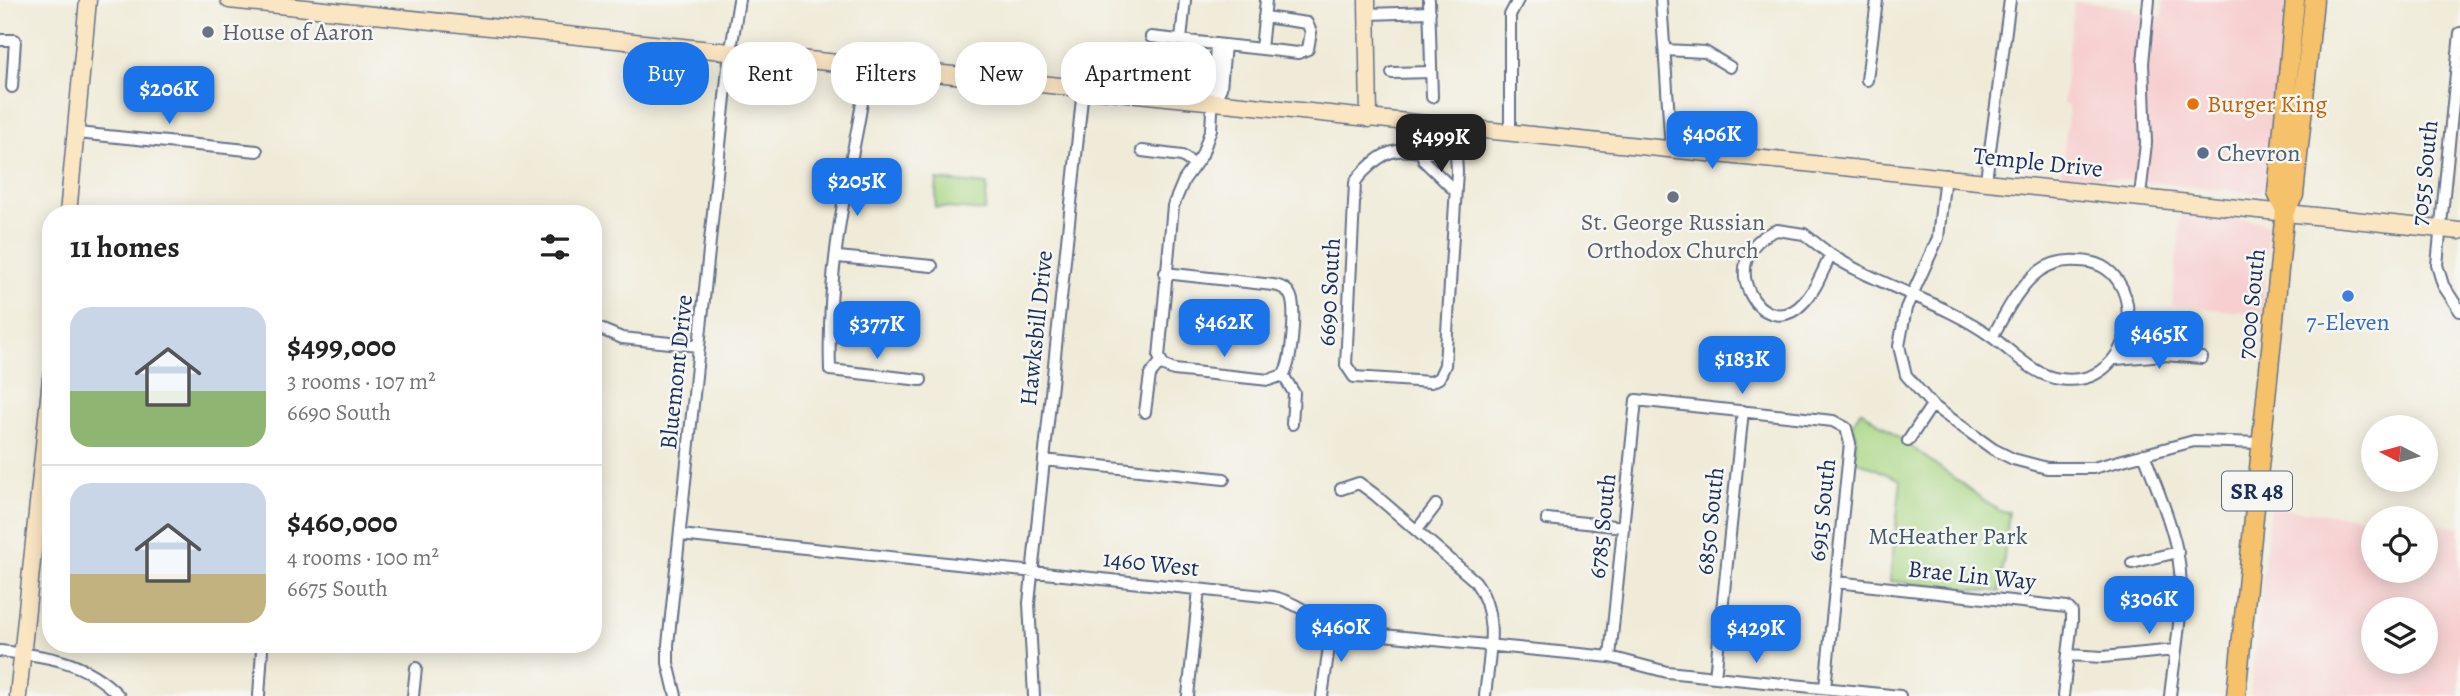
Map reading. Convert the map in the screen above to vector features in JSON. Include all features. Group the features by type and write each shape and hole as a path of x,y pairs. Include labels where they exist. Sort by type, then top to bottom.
{"main road":[{"name":"7000 South","path":"2285,210 2277,193 2295,0"},
{"name":"7000 South","path":"2236,696 2285,210 2294,195 2314,0"}],"street":[{"path":"69,205 88,0"},
{"name":"Temple Drive","path":"229,0 723,51"},
{"name":"Bluemont Drive","path":"733,42 739,0"},
{"path":"1181,40 1185,0"},
{"path":"1261,49 1266,0"},
{"path":"1429,0 1432,97"},
{"path":"1510,133 1510,15 1518,0"},
{"path":"1661,0 1671,149"},
{"path":"1867,80 1877,0"},
{"path":"1986,180 2010,0"},
{"path":"2140,196 2146,142 2143,63 2149,0"},
{"path":"1370,119 1367,7 1430,12"},
{"path":"1151,37 1305,51 1311,38 1307,23 1264,18"},
{"name":"7055 South","path":"2460,33 2440,229 2439,276 2460,311"},
{"path":"0,40 15,40 12,87"},
{"path":"1216,68 1221,45"},
{"path":"1665,50 1705,52 1730,67"},
{"path":"1392,73 1431,72"},
{"name":"Temple Drive","path":"941,74 1061,87"},
{"name":"Temple Drive","path":"1216,102 2285,210 2460,231"},
{"name":"Bluemont Drive","path":"674,696 668,663 726,105"},
{"path":"863,105 860,129 847,180 829,341 830,370 921,380"},
{"name":"Hawksbill Drive","path":"1034,696 1028,625 1081,105"},
{"path":"1166,273 1273,285 1286,290 1292,300 1292,322 1289,364 1283,375 1273,380 1255,379 1174,370 1161,362 1158,344 1173,206 1207,144 1214,105"},
{"name":"6690 South","path":"1450,148 1441,152 1396,149 1386,152 1355,183 1346,365 1354,377 1431,382 1439,378 1446,365 1456,155 1450,148 1452,128"},
{"path":"76,133 257,151"},
{"path":"1142,151 1182,156 1195,165"},
{"path":"1422,152 1424,161 1455,192"},
{"path":"1945,175 1938,237 1911,296 1901,328 1901,360 1911,384 1932,405 1993,449 2033,466 2093,468 2194,441 2262,443"},
{"path":"1830,256 1815,289 1802,305 1788,312 1775,313 1760,309 1751,300 1746,284 1752,246 1762,236 1777,230 1793,231 1812,239 1830,256 1992,337 2033,368 2059,379 2092,376 2104,371 2116,359 2127,326 2127,297 2118,279 2104,266 2085,261 2063,260 2039,271 2015,298 1992,337"},
{"path":"838,257 932,266"},
{"path":"602,330 622,338 699,346"},
{"path":"2116,359 2165,355 2202,358"},
{"path":"1145,412 1150,375 1161,362"},
{"path":"1283,375 1294,393 1292,424"},
{"name":"6785 South","path":"1610,657 1636,400 1743,411"},
{"path":"1908,441 1932,405"},
{"name":"6915 South","path":"1743,411 1840,424 1849,435 1825,688"},
{"name":"6850 South","path":"1715,677 1743,411"},
{"path":"2144,454 2178,552 2180,594 2170,696"},
{"path":"1044,460 1224,479"},
{"path":"18,696 42,464"},
{"path":"1341,488 1359,483 1475,581 1483,592 1491,617 1491,645 1485,696"},
{"path":"1416,530 1436,505"},
{"path":"1547,519 1623,527"},
{"name":"1460 West","path":"680,535 1282,599 1332,626 1352,632 1610,657 1648,668 1792,690 1825,688 1900,696"},
{"path":"2132,563 2178,552"},
{"name":"Brae Lin Way","path":"1836,582 2060,605 2072,612 2068,656"},
{"path":"1188,696 1199,589"},
{"path":"1322,696 1332,626"},
{"path":"2063,696 2068,656 2103,657 2175,650"},
{"path":"0,652 76,664 99,677 119,696"},
{"path":"259,696 262,653"},
{"path":"413,696 416,668"}],"shaded area":[{"path":"2164,0 2286,0 2267,184 2260,193 2061,174 2069,106 2063,104 2074,2 2135,8 2134,13 2162,17"},
{"path":"2181,213 2259,221 2268,226 2262,314 2172,305"},
{"path":"2270,508 2361,517 2361,583 2438,583 2438,525 2460,527 2460,696 2250,696"}],"green space":[{"path":"937,180 987,185 985,211 935,207"},
{"name":"McHeather Park","path":"1861,410 1999,511 2009,512 2000,592 1890,581 1901,480 1855,460 1856,435 1852,425"}],"place":[{"name":"House of Aaron","path":"208,32"},
{"name":"Burger King","path":"2193,104"},
{"name":"Chevron","path":"2203,153"},
{"name":"St. George Russian Orthodox Church","path":"1673,197"},
{"name":"7-Eleven","path":"2348,296"}]}
